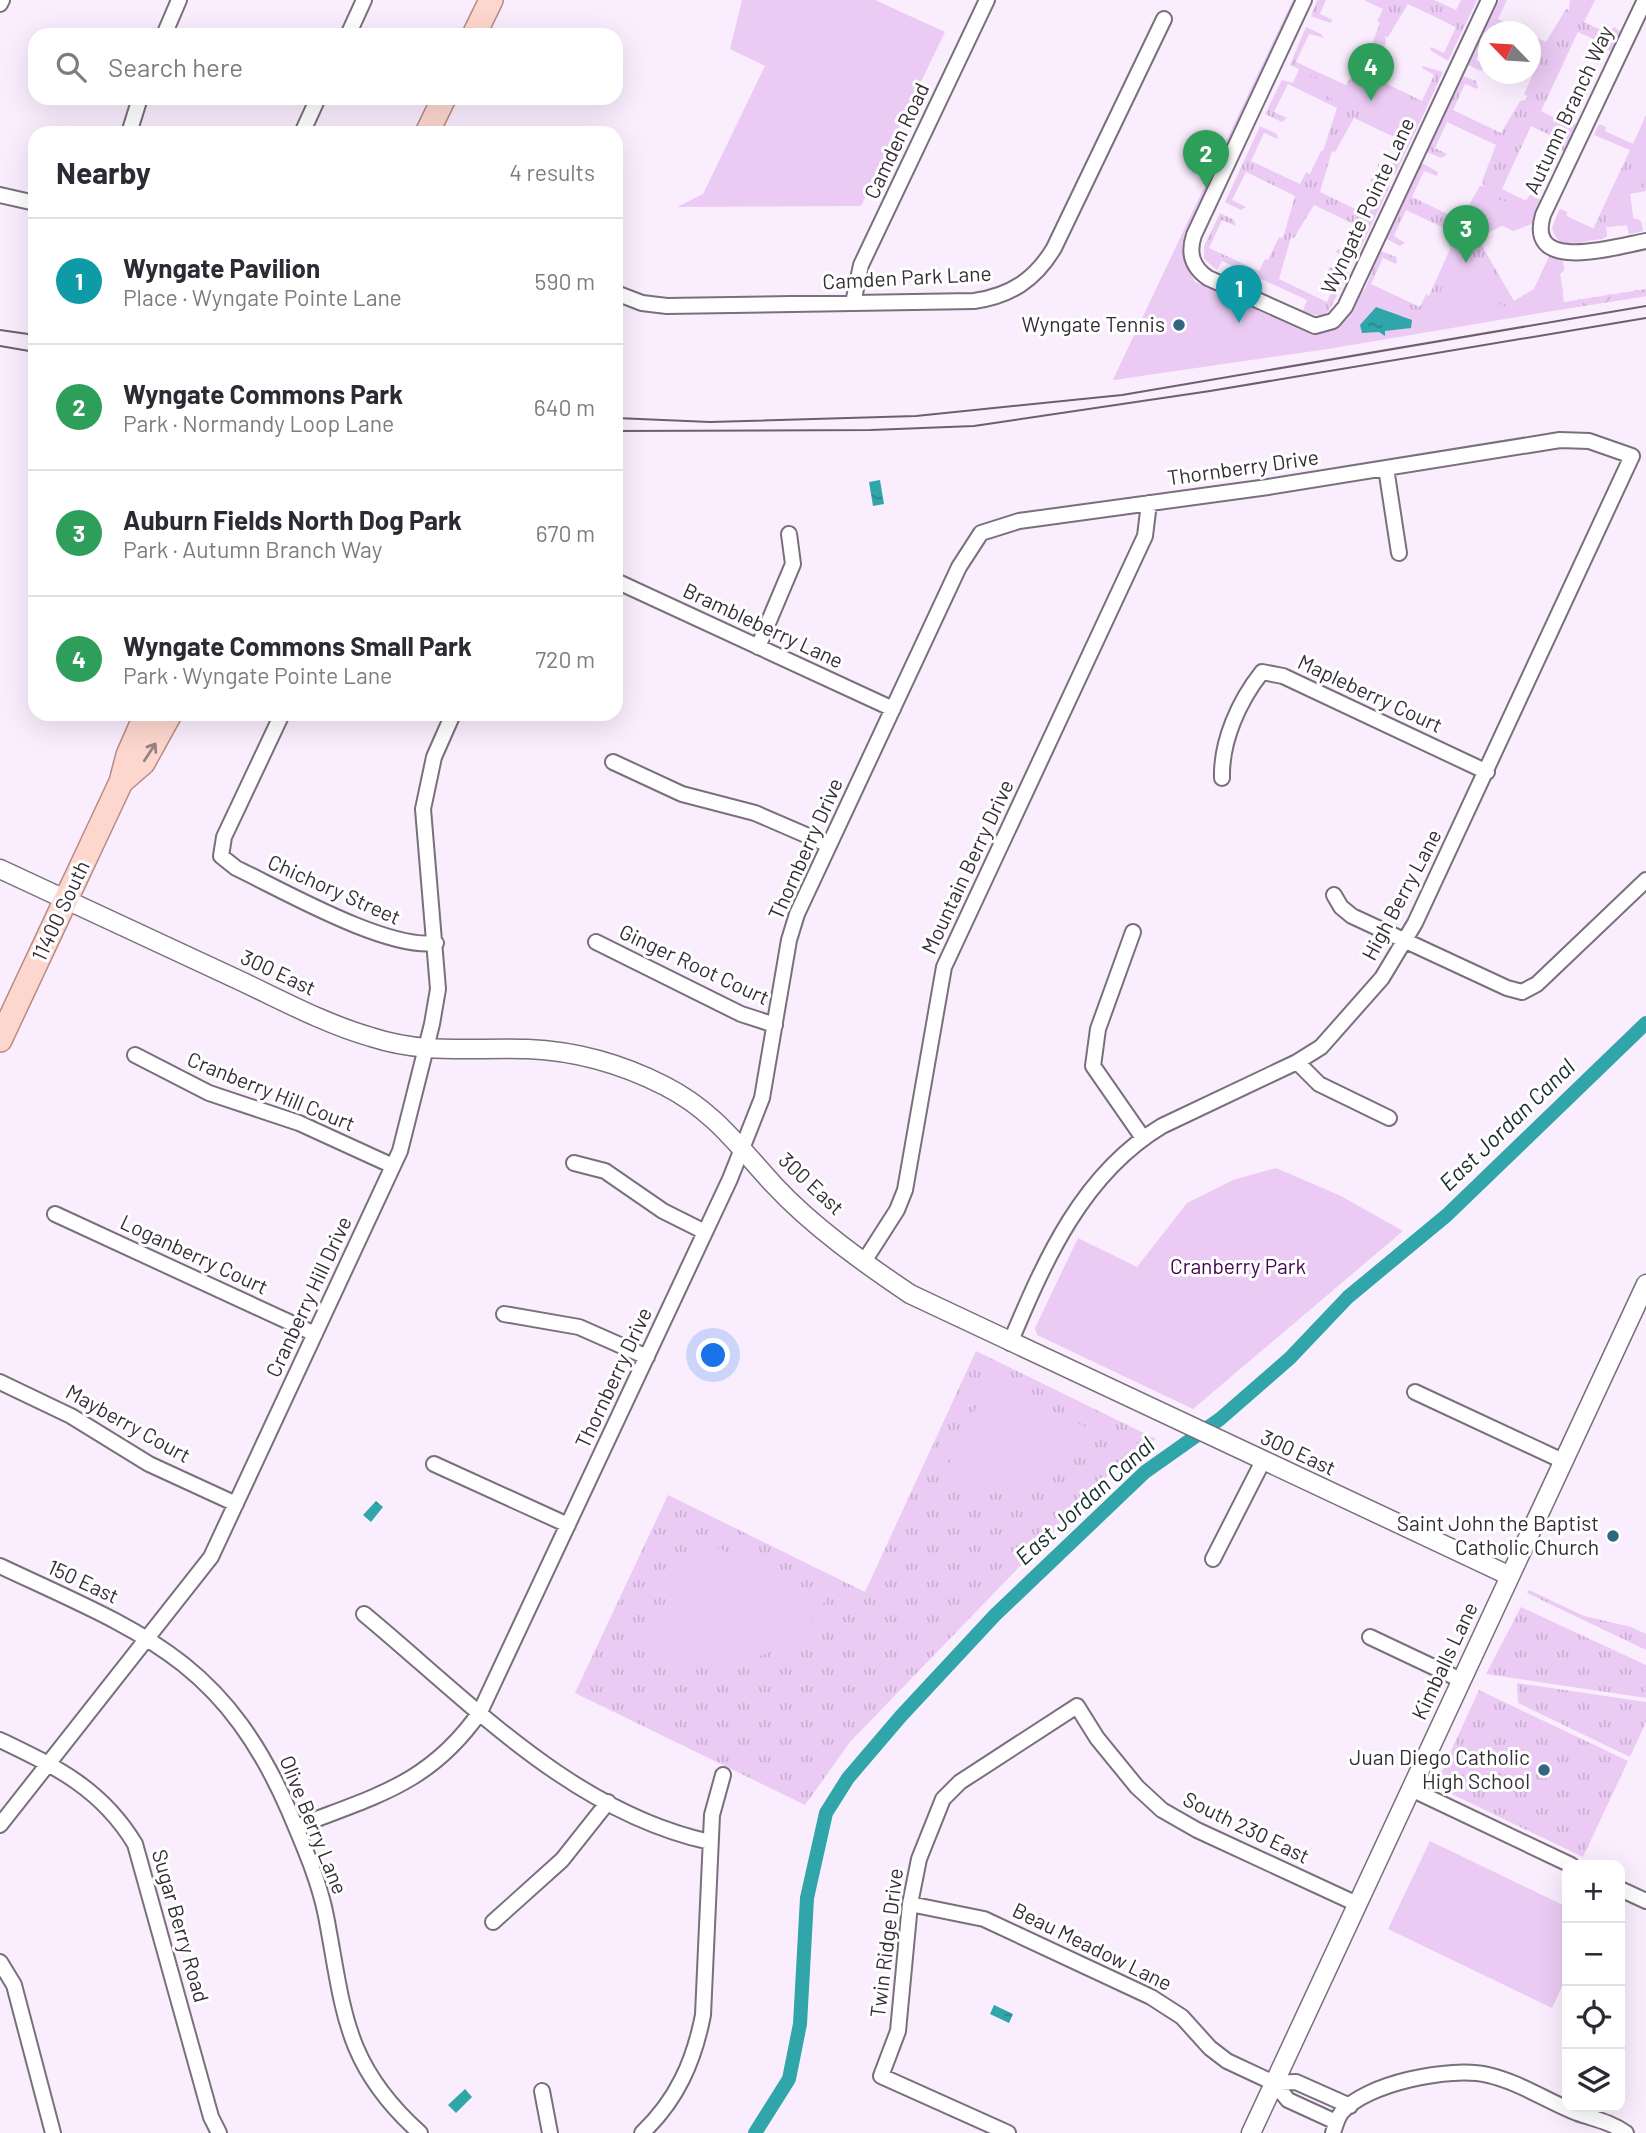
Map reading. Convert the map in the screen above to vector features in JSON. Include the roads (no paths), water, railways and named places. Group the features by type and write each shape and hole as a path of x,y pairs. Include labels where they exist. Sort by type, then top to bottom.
{"main road":[{"path":"477,28 491,0"},
{"path":"430,126 441,105"},
{"name":"11400 South","path":"0,1040 121,782 128,755 143,721"},
{"name":"11400 South","path":"121,782 143,763 166,721"}],"street":[{"path":"167,28 179,0"},
{"path":"351,28 364,0"},
{"name":"Camden Road","path":"853,303 861,265 987,0"},
{"name":"Wyngate Pointe Lane","path":"1304,0 1194,235 1191,248 1192,261 1208,278 1310,325 1321,326 1338,317 1489,0"},
{"name":"Autumn Branch Way","path":"1645,0 1640,26 1543,215 1541,229 1544,240 1555,250 1569,254 1646,241"},
{"name":"Camden Park Lane","path":"623,295 654,306 853,303 988,299 1015,289 1038,272 1054,248 1164,19"},
{"path":"131,126 138,105"},
{"path":"305,126 315,105"},
{"path":"0,195 28,201"},
{"name":"Thornberry Drive","path":"296,1827 408,1782 447,1753 480,1712 743,1148 762,1098 793,927 959,567 981,533 1019,520 1386,468 1560,440 1589,441 1632,456"},
{"name":"High Berry Lane","path":"1010,1343 1073,1212 1098,1180 1143,1138 1297,1062 1321,1047 1382,978 1406,942 1632,456"},
{"path":"1386,468 1399,553"},
{"name":"Mountain Berry Drive","path":"865,1261 897,1210 905,1189 944,968 1145,536 1149,503"},
{"path":"758,647 793,564 789,534"},
{"name":"Brambleberry Lane","path":"623,583 893,709"},
{"name":"Mapleberry Court","path":"1222,778 1221,760 1226,741 1249,691 1262,672 1283,676 1487,772"},
{"name":"Chichory Street","path":"279,721 224,837 221,856 236,868 380,936 418,946 436,943"},
{"name":"Cranberry Hill Drive","path":"0,1825 206,1565 404,1141 438,989 423,809 434,757 450,721"},
{"path":"613,762 682,794 755,813 829,845"},
{"name":"300 East","path":"0,869 371,1038 424,1049 526,1049 594,1058 636,1072 668,1087 727,1130 775,1186 865,1261 910,1294 1510,1576"},
{"path":"1334,895 1341,907 1353,916 1511,990 1527,991 1646,880"},
{"path":"1133,932 1097,1029 1093,1066 1143,1138"},
{"name":"Ginger Root Court","path":"596,942 741,1014 775,1026"},
{"name":"Cranberry Hill Court","path":"135,1055 209,1093 307,1126 393,1166"},
{"path":"1297,1062 1319,1084 1389,1118"},
{"path":"574,1163 606,1171 663,1211 705,1232"},
{"name":"Loganberry Court","path":"55,1214 315,1334"},
{"name":"Kimballs Lane","path":"1251,2133 1646,1284"},
{"path":"504,1314 579,1327 647,1357"},
{"name":"Mayberry Court","path":"0,1382 71,1416 149,1464 236,1503"},
{"path":"1415,1392 1563,1461"},
{"path":"1213,1559 1263,1461"},
{"path":"434,1464 568,1525"},
{"name":"150 East","path":"0,1566 148,1638"},
{"path":"364,1614 566,1781 673,1832 710,1842"},
{"path":"1370,1637 1461,1680"},
{"name":"Olive Berry Lane","path":"148,1638 203,1680 241,1721 273,1774 296,1827 325,1913 340,2000 350,2036 377,2088 420,2133"},
{"name":"South 230 East","path":"1077,1706 1097,1738 1137,1787 1162,1810 1197,1830 1357,1904"},
{"name":"Twin Ridge Drive","path":"1008,2133 881,2076 898,2031 910,1904 919,1859 943,1799 960,1782 1077,1706"},
{"name":"Sugar Berry Road","path":"0,1740 50,1762 107,1806 135,1844 211,2117 219,2133"},
{"path":"642,2133 671,2101 683,2080 699,2037 703,2015 710,1842 714,1802 723,1775"},
{"path":"1411,1789 1562,1861"},
{"path":"493,1922 562,1860 608,1802"},
{"path":"1625,1892 1646,1902"},
{"name":"Beau Meadow Lane","path":"910,1904 984,1919 1151,1997 1182,2017 1210,2048 1227,2061 1274,2083"},
{"path":"0,1962 14,1985 53,2133"},
{"path":"1340,2119 1387,2086 1445,2073 1468,2072 1502,2079 1575,2112 1606,2121 1626,2133"},
{"path":"1274,2083 1296,2082 1340,2119"},
{"path":"1274,2083 1288,2100 1340,2119"},
{"path":"542,2091 550,2133"}],"water":[{"path":"1376,307 1412,320 1411,328 1385,331 1385,336 1379,332 1362,333 1360,325"},
{"path":"880,480 884,504 873,506 869,482"},
{"path":"376,1501 383,1507 371,1522 363,1515"},
{"path":"994,2005 1013,2014 1009,2023 990,2014"},
{"path":"465,2089 472,2097 456,2113 448,2105"}],"waterway":[{"name":"East Jordan Canal","path":"755,2133 789,2079 800,2024 807,1898 826,1813 848,1778 901,1716 995,1615 1145,1472 1220,1419 1290,1358 1348,1297 1447,1215 1646,1023"}],"tram line":[{"path":"623,418 710,422 916,416 1122,395 1646,306"},
{"path":"623,431 871,430 974,426 1210,391 1646,318"},
{"path":"0,330 28,334"},
{"path":"0,346 28,351"}],"place":[{"name":"Wyngate Commons Small Park","path":"1371,101"},
{"name":"Wyngate Commons Park","path":"1206,188"},
{"name":"Auburn Fields North Dog Park","path":"1466,263"},
{"name":"Wyngate Pavilion","path":"1239,323"},
{"name":"Wyngate Tennis","path":"1179,325"},
{"name":"Saint John the Baptist Catholic Church","path":"1613,1536"},
{"name":"Juan Diego Catholic High School","path":"1544,1770"}],"park label":[{"name":"Cranberry Park","path":"1238,1267"}]}
